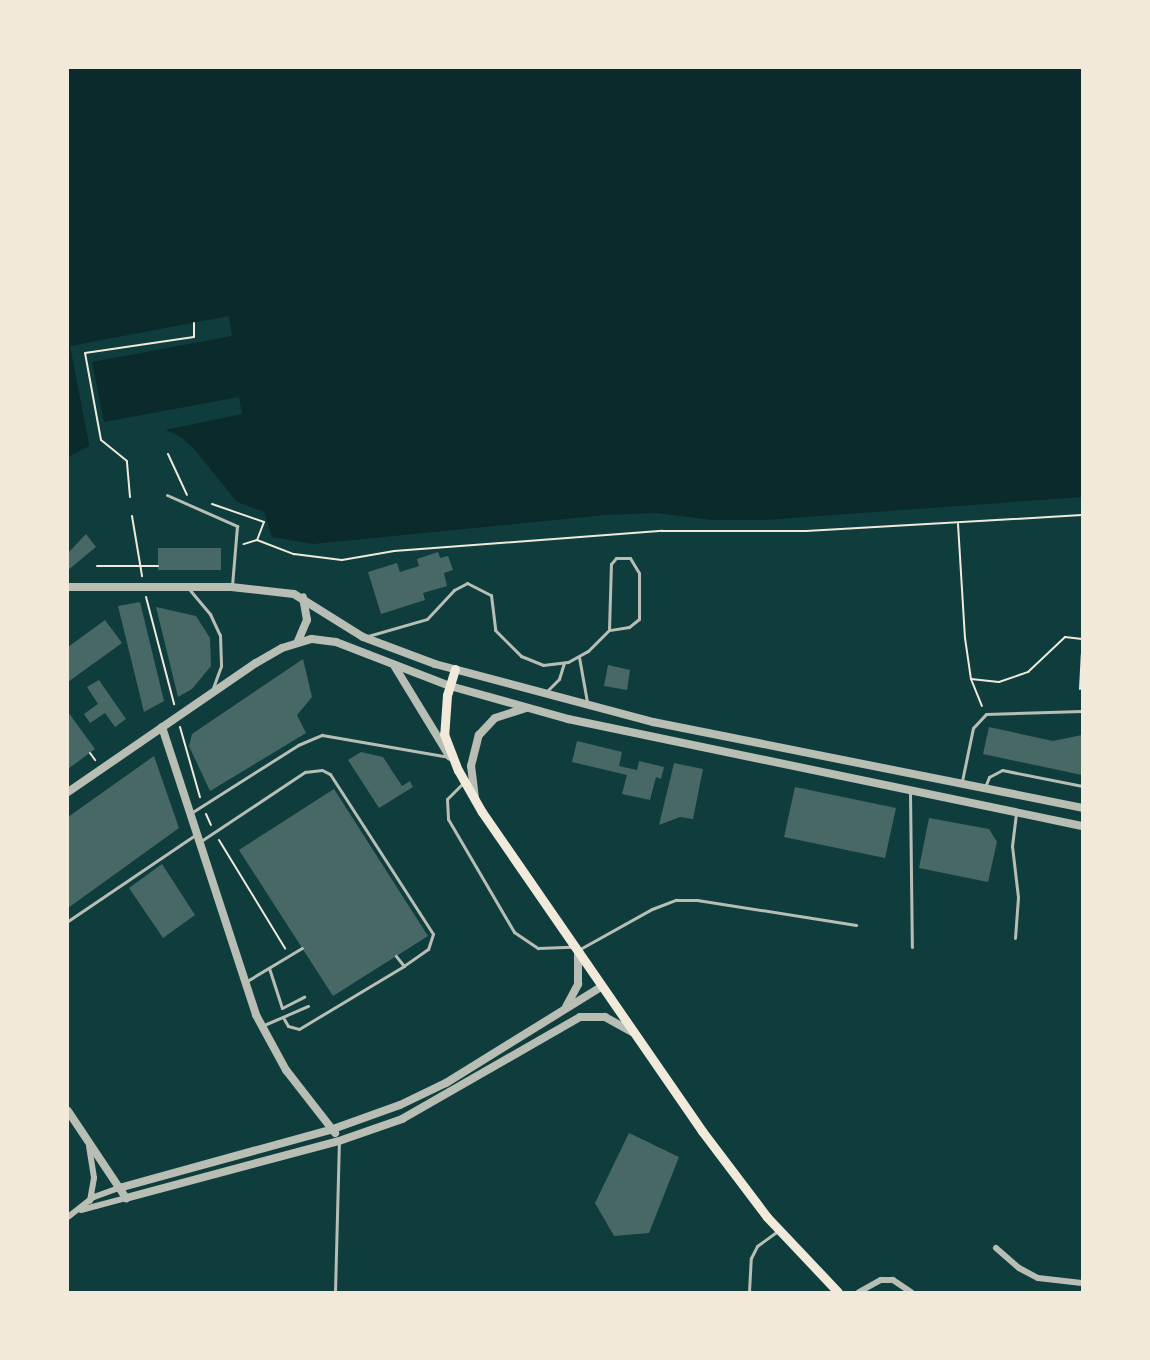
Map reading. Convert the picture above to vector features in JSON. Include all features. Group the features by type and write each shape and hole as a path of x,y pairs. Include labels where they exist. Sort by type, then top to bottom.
{"main road":[{"path":"455,669 450,686 444,734 458,770 476,800 576,951 736,1178 779,1230 838,1293"}],"street":[{"path":"68,587 231,587 303,597 363,637 455,669 653,722 1083,808"},
{"path":"298,641 307,620 303,597"},
{"path":"68,792 269,655 298,641 324,639 450,686 525,708 1083,826"},
{"path":"395,667 458,770"},
{"path":"476,800 471,766 479,735 495,717 525,708"},
{"path":"162,727 245,983 286,1070 333,1129 339,1141"},
{"path":"909,791 913,774"},
{"path":"564,1010 578,984 576,951"},
{"path":"68,1218 90,1201 119,1188 333,1129 416,1099 601,987"},
{"path":"77,1211 339,1141 402,1119 580,1017 605,1017 632,1032"},
{"path":"68,1111 126,1198"},
{"path":"88,1141 94,1178 90,1201"},
{"path":"996,1248 1038,1278 1083,1284"},
{"path":"859,1293 881,1280 893,1281 911,1293"}],"lane":[{"path":"167,495 237,526 231,587"},
{"path":"363,637 385,634 427,619 454,590 467,583 491,595 493,625 508,646 543,665 564,662 579,657 609,630 629,627 639,619 639,573 630,558 625,557 611,564 609,630"},
{"path":"188,587 210,614 220,635 221,666 210,694"},
{"path":"579,657 587,704"},
{"path":"544,693 558,679 564,662"},
{"path":"961,783 973,728 986,714 1083,711"},
{"path":"190,814 298,745 322,735 451,758"},
{"path":"68,921 198,838 214,832 305,772 322,770 330,774 433,934 428,950 299,1029 288,1026 284,1019"},
{"path":"985,787 989,777 1002,770 1083,786"},
{"path":"465,781 447,799 448,819 514,932 538,948 576,951 652,909 676,900 697,900 856,925"},
{"path":"909,791 912,947"},
{"path":"1015,938 1018,897 1012,846 1017,812"},
{"path":"245,983 302,948"},
{"path":"396,956 404,966"},
{"path":"269,968 282,1008 304,997"},
{"path":"263,1025 284,1019 308,1006"},
{"path":"335,1293 339,1141"},
{"path":"749,1293 751,1258 757,1246 779,1230"}],"path":[{"path":"194,323 196,342"},
{"path":"130,497 127,461 101,440 85,353 194,338"},
{"path":"256,540 294,554 342,560 394,551 662,531 806,531 1083,515"},
{"path":"132,516 144,587 202,806 214,832 289,956"},
{"path":"958,524 971,679 986,714"},
{"path":"97,566 158,566"},
{"path":"68,630 68,641"},
{"path":"971,679 999,682 1028,672 1065,637 1083,639"},
{"path":"1080,689 1083,654"}],"water":[{"path":"68,68 1082,68 1082,497 764,520 712,520 656,513 605,515 313,544 272,537 264,512 237,502 195,450 181,437 164,429 101,440 68,457"}],"pier":[{"path":"229,316 232,336 92,362 104,422 239,397 242,414 102,443 90,449 70,346"}],"building":[{"path":"86,534 96,547 68,570 68,553"},
{"path":"158,548 221,548 221,570 158,570"},
{"path":"438,552 440,558 448,556 453,570 444,573 447,586 423,593 425,600 381,614 368,572 397,563 400,572 419,566 417,559"},
{"path":"140,602 164,701 144,712 118,606"},
{"path":"156,607 196,616 210,638 211,666 192,689 178,697"},
{"path":"105,620 122,643 68,682 68,647"},
{"path":"303,659 312,697 297,715 306,733 210,791 189,746 192,734"},
{"path":"608,665 630,670 627,690 604,686"},
{"path":"99,680 126,719 115,727 105,713 90,723 84,714 98,704 87,687"},
{"path":"68,712 95,749 68,769"},
{"path":"989,727 1053,741 1082,735 1082,775 983,754"},
{"path":"577,741 622,752 619,766 637,770 639,761 664,767 661,779 656,777 650,800 622,794 627,775 572,762"},
{"path":"361,752 383,757 402,786 410,781 413,787 379,808 348,760"},
{"path":"154,756 179,828 68,908 68,817"},
{"path":"674,763 703,769 693,819 680,817 659,825"},
{"path":"795,787 896,808 885,858 784,837"},
{"path":"334,789 428,936 333,996 239,850"},
{"path":"929,818 989,829 997,842 988,882 919,868"},
{"path":"162,864 195,915 163,938 129,888"},
{"path":"629,1133 679,1157 649,1233 614,1236 595,1203"}]}
